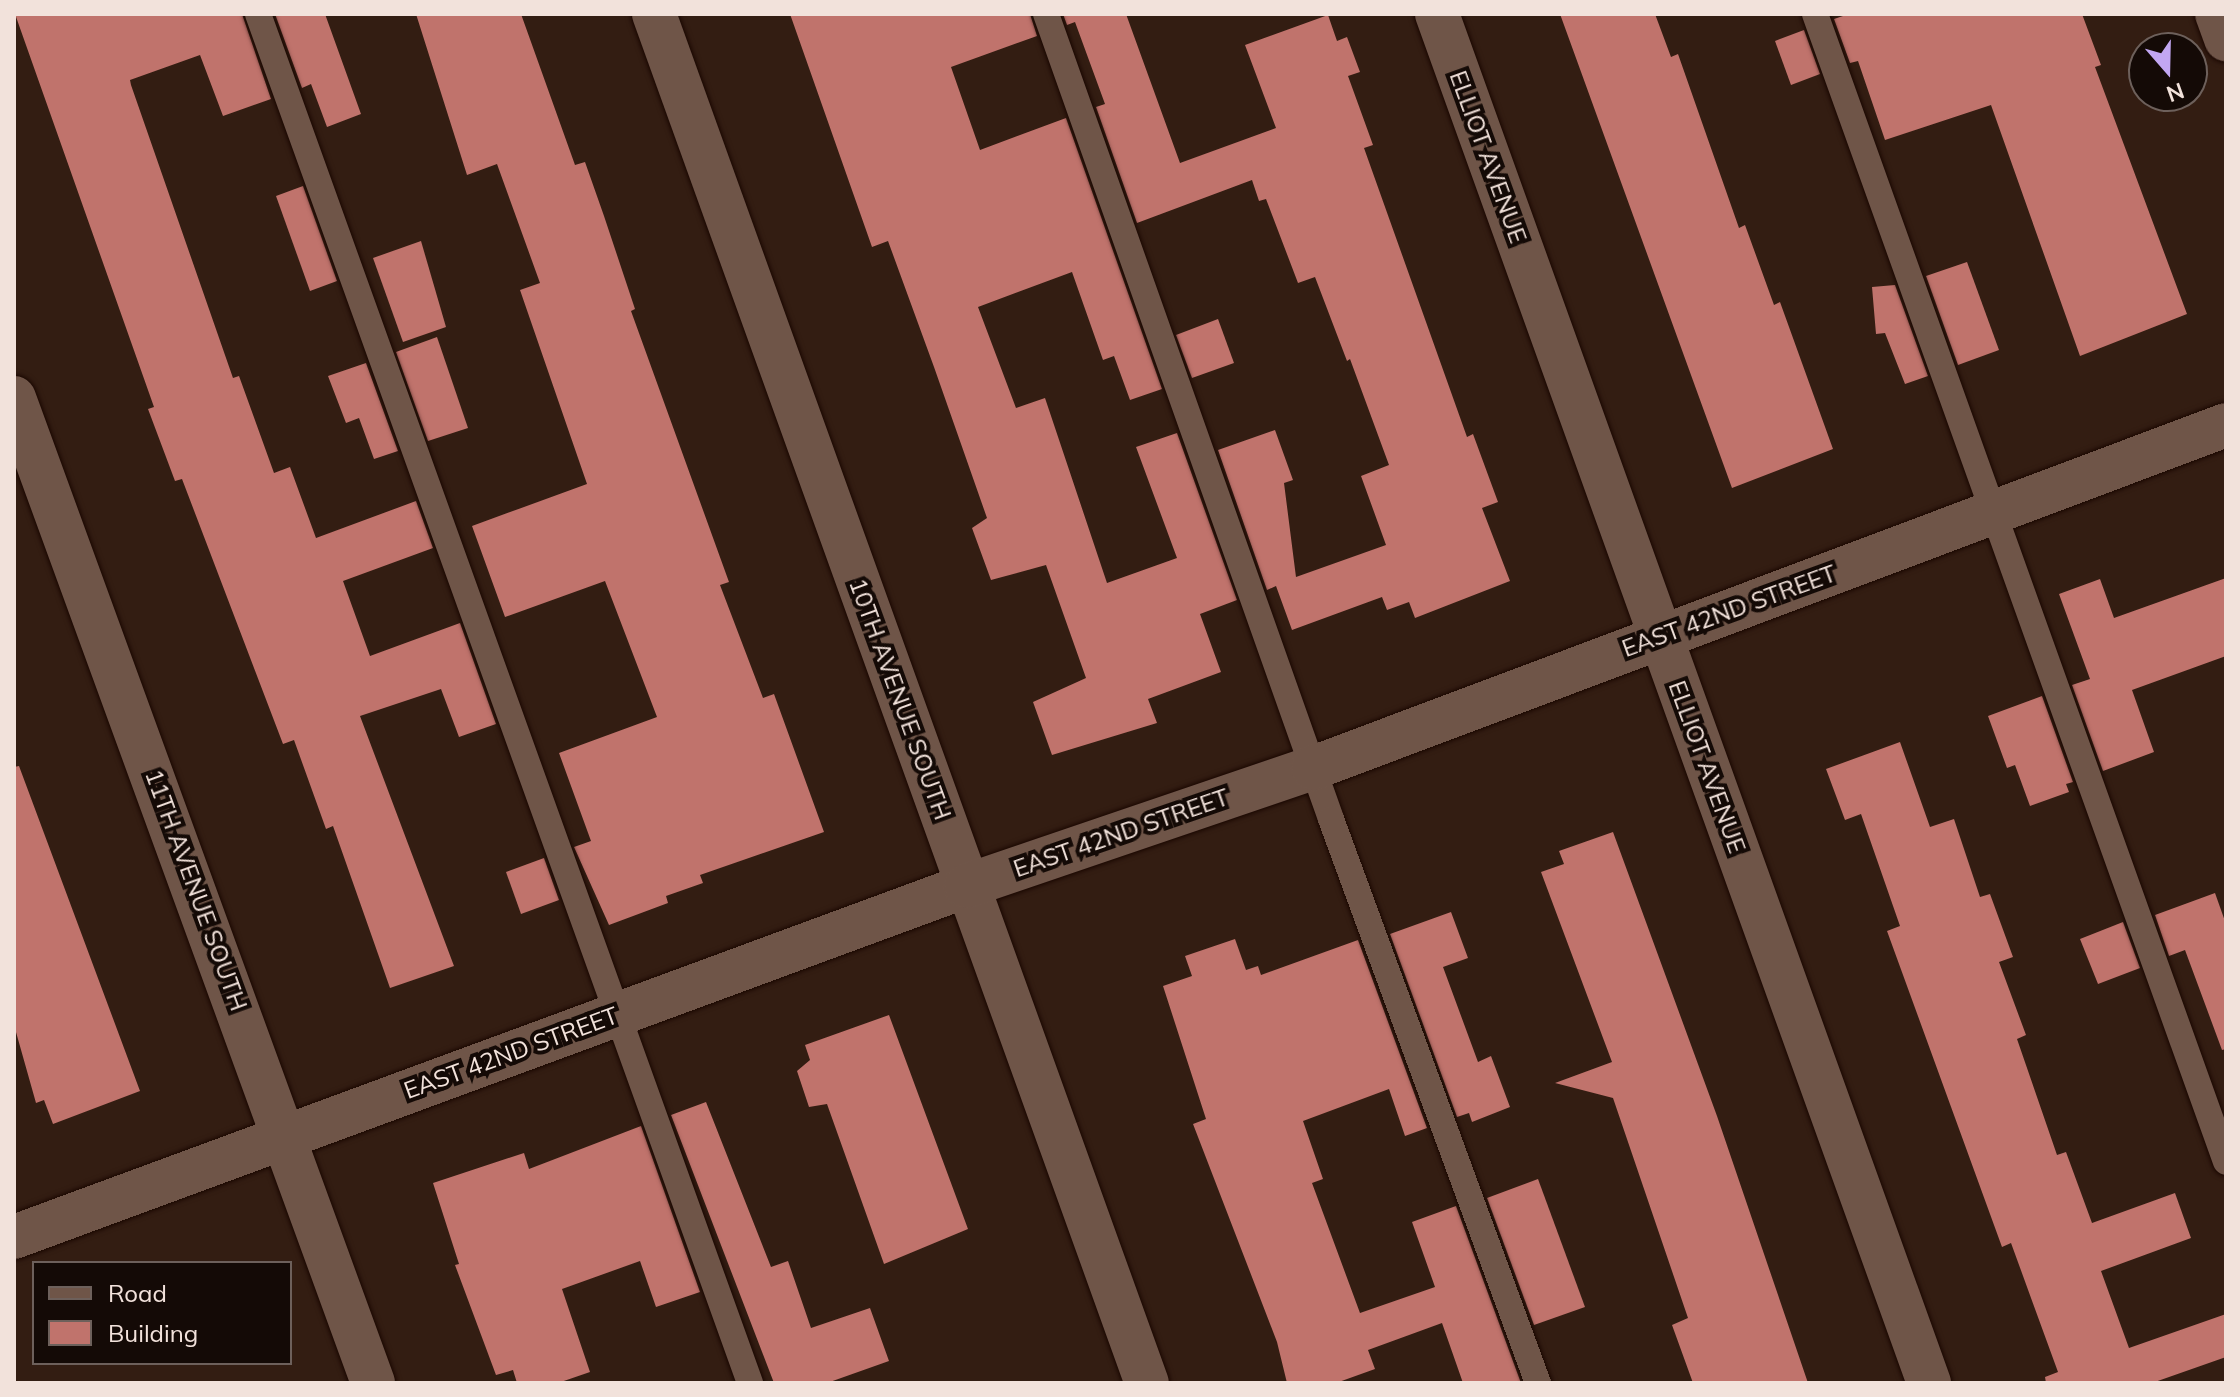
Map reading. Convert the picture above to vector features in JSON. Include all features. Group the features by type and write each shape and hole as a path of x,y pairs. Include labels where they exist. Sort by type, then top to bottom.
{"street":[{"name":"10TH AVENUE SOUTH","path":"654,14 1147,1383"},
{"name":"ELLIOT AVENUE","path":"1437,14 1929,1383"},
{"path":"2217,14 2226,39"},
{"name":"11TH AVENUE SOUTH","path":"14,398 286,1137 373,1383"},
{"name":"EAST 42ND STREET","path":"14,1237 966,886 1313,768 2226,425"}],"lane":[{"path":"258,14 620,1013 633,1063 750,1383"},
{"path":"1046,14 1313,768 1538,1383"},
{"path":"1815,14 2226,1162"}],"building":[{"path":"15,14 242,14 271,99 223,116 200,55 130,80 131,85 233,378 239,376 274,473 290,467 316,538 416,501 433,548 343,581 370,656 460,623 496,724 459,737 441,689 360,716 454,966 390,988 333,826 326,829 294,740 283,744 182,479 175,481 148,409 154,407"},
{"path":"275,14 325,14 361,114 327,127 311,84 302,88"},
{"path":"416,14 521,14 575,165 585,162 604,216 635,309 631,311 729,582 720,585 763,698 774,694 824,832 700,875 703,883 666,896 668,903 609,925 574,847 591,841 559,753 657,717 605,581 505,617 472,526 587,484 520,290 540,283 497,164 467,175"},
{"path":"790,14 1030,14 1037,36 951,67 980,150 1066,118 1162,389 1130,400 1114,356 1103,360 1072,272 978,307 1016,408 1045,398 1107,583 1177,558 1136,447 1177,433 1237,600 1200,614 1221,672 1148,699 1157,723 1052,755 1033,702 1086,678 1046,565 991,580 972,528 987,518 934,367 888,241 872,247"},
{"path":"1063,14 1126,14 1180,163 1276,128 1245,45 1328,15 1337,41 1347,37 1360,72 1348,76 1373,145 1364,148 1467,437 1473,434 1498,502 1482,508 1510,581 1415,618 1409,602 1387,610 1382,597 1292,630 1276,586 1267,590 1218,450 1275,430 1293,480 1284,483 1296,577 1386,545 1361,476 1389,465 1350,359 1347,361 1315,277 1298,283 1266,199 1259,201 1252,180 1137,223 1096,107 1105,104 1075,22 1067,25"},
{"path":"1560,14 1655,14 1671,57 1678,54 1739,228 1745,225 1774,305 1780,302 1833,449 1732,488"},
{"path":"1849,14 2082,14 2101,65 2095,67 2187,314 2080,356 1991,105 1885,140 1858,61 1850,63 1834,19"},
{"path":"1804,30 1820,74 1791,85 1775,41"},
{"path":"303,186 337,281 310,291 276,196"},
{"path":"421,241 446,327 403,342 373,258"},
{"path":"1967,262 1999,350 1958,365 1926,276"},
{"path":"1895,285 1928,376 1905,384 1885,333 1876,334 1872,287"},
{"path":"1218,319 1234,363 1192,378 1176,335"},
{"path":"437,337 468,428 428,441 396,352"},
{"path":"366,363 398,451 374,459 359,418 346,423 328,376"},
{"path":"2226,578 2226,656 2132,690 2154,752 2103,771 2072,685 2090,679 2059,594 2100,579 2114,618"},
{"path":"2042,696 2073,782 2066,784 2069,792 2030,806 2015,765 2007,768 1988,716"},
{"path":"1900,742 1930,827 1954,819 1980,897 1990,894 2013,957 1999,962 2026,1035 2017,1039 2057,1155 2066,1152 2092,1223 2175,1193 2191,1238 2101,1271 2129,1348 2226,1314 2226,1357 2152,1383 2046,1383 2045,1377 2058,1372 2011,1243 2002,1247 1887,931 1900,926 1861,814 1845,820 1826,769"},
{"path":"19,766 140,1091 53,1124 44,1100 36,1103 14,1025 14,767"},
{"path":"1613,832 1717,1116 1808,1383 1693,1383 1672,1325 1688,1318 1613,1098 1555,1083 1612,1062 1541,872 1564,864 1559,851"},
{"path":"544,858 559,900 521,914 506,872"},
{"path":"2215,893 2226,924 2226,1049 2222,1050 2185,950 2169,956 2155,915"},
{"path":"1451,912 1468,958 1443,967 1478,1062 1491,1056 1510,1107 1472,1122 1469,1113 1457,1117 1390,934"},
{"path":"2123,922 2140,968 2098,984 2080,939"},
{"path":"1235,939 1246,970 1258,966 1261,975 1358,940 1427,1128 1405,1136 1389,1089 1303,1121 1323,1179 1312,1183 1360,1313 1435,1287 1412,1222 1456,1206 1521,1383 1463,1383 1442,1323 1368,1350 1375,1369 1336,1383 1287,1383 1277,1342 1193,1124 1206,1119 1163,986 1192,976 1185,956"},
{"path":"889,1015 968,1229 884,1264 827,1104 809,1107 797,1071 810,1060 805,1045"},
{"path":"706,1102 771,1267 788,1261 811,1328 870,1308 889,1361 827,1383 774,1383 671,1115"},
{"path":"641,1126 700,1292 656,1307 640,1261 562,1289 590,1372 558,1383 517,1383 513,1370 496,1375 455,1265 459,1264 433,1183 524,1153 529,1169"},
{"path":"1538,1179 1585,1307 1534,1325 1487,1198"}]}
